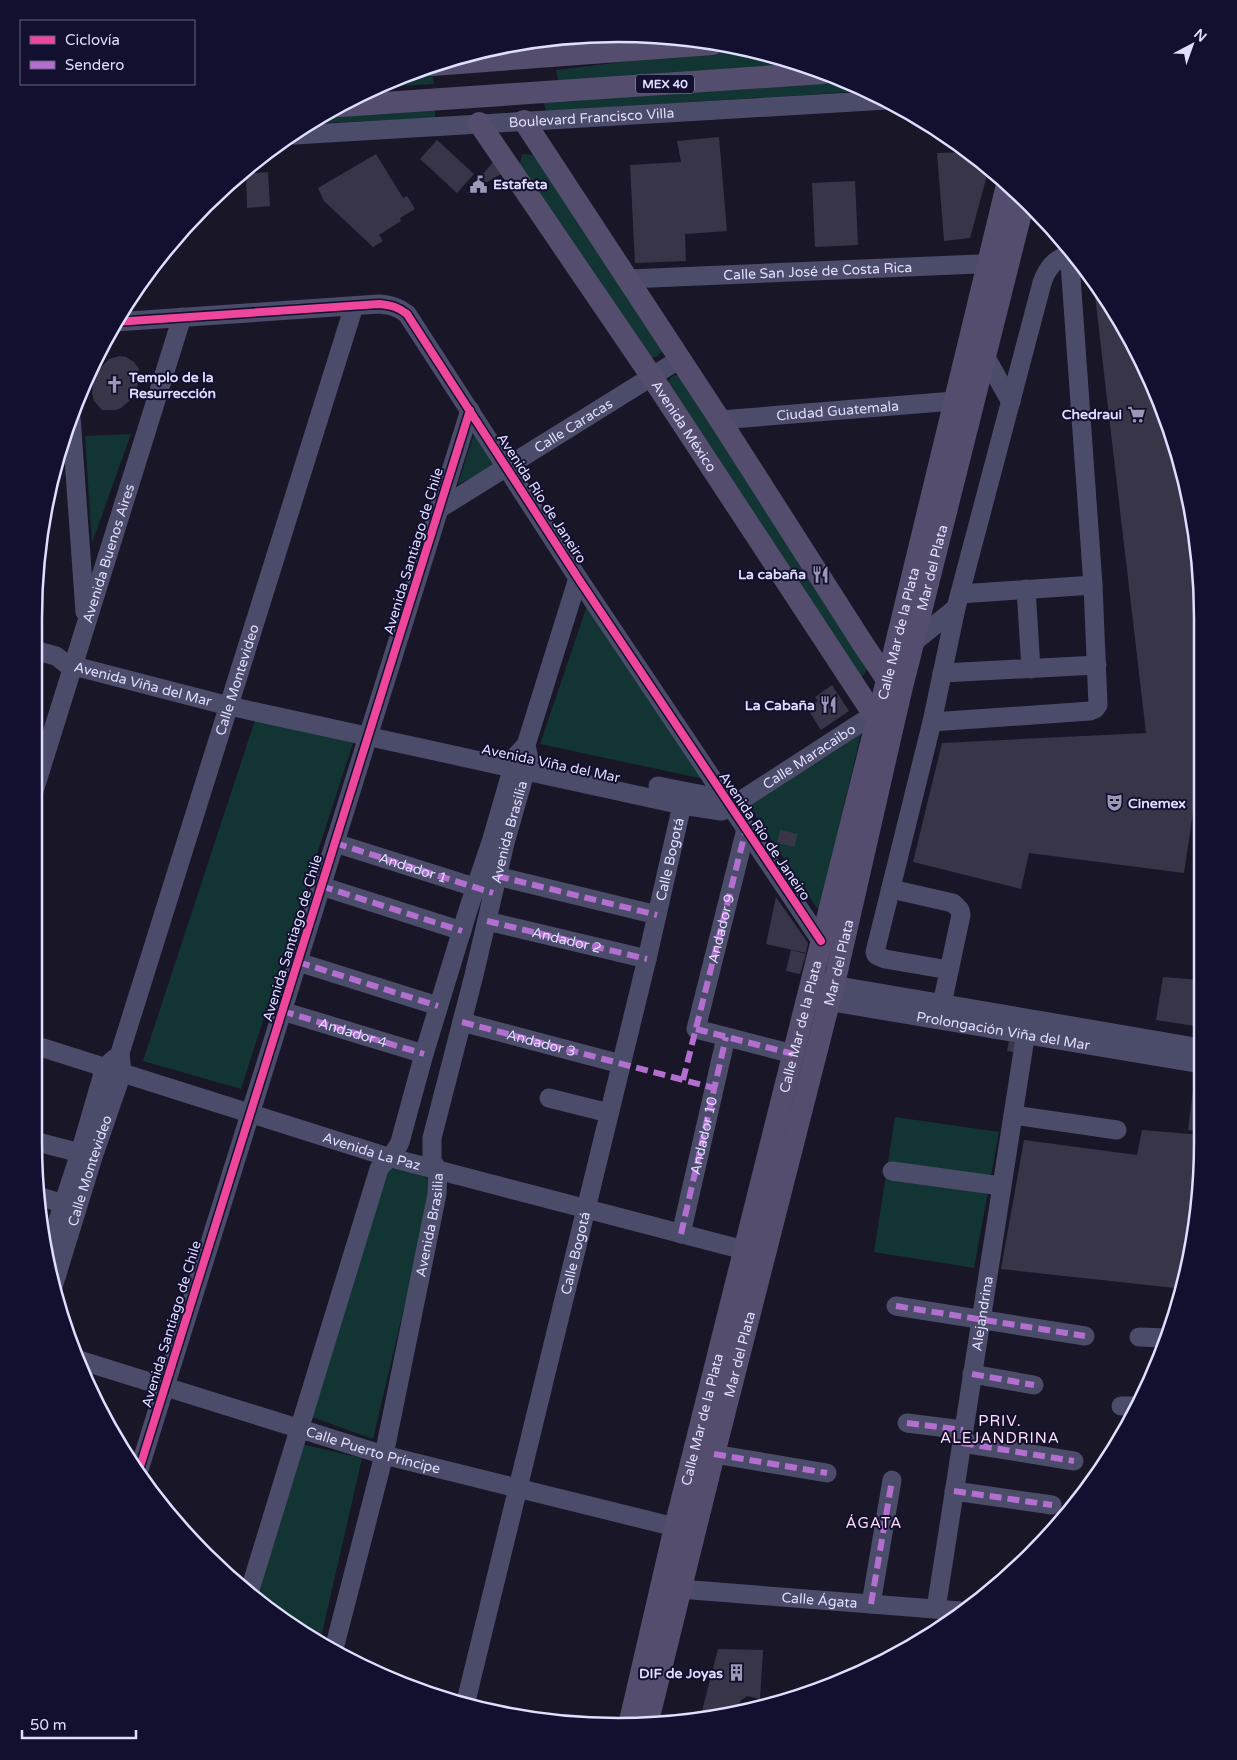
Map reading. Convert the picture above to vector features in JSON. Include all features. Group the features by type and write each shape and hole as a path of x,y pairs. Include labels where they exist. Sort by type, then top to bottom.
{"main road":[{"path":"473,61 683,46"},
{"name":"Boulevard Francisco Villa","path":"359,105 807,74"},
{"path":"524,121 893,687"},
{"name":"Avenida México","path":"479,123 652,377 865,701 886,721"},
{"name":"Calle Mar de la Plata","path":"893,687 954,401 998,264 1006,193"},
{"name":"Mar del Plata","path":"649,1716 832,993 893,687 912,651 987,348 998,264 1022,207"},
{"name":"Calle Mar de la Plata","path":"631,1717 675,1527 808,989 886,721"}],"street":[{"name":"Boulevard Francisco Villa","path":"308,134 871,101"},
{"path":"950,970 885,959 876,955 876,947 932,722 958,601 1046,272 1055,261 1065,255"},
{"path":"932,722 1090,711 1095,709 1098,700 1093,585 1070,261"},
{"name":"Calle San José de Costa Rica","path":"628,279 998,264"},
{"name":"Avenida Río de Janeiro","path":"125,321 391,304 407,314 578,578 733,802 746,829 821,940"},
{"name":"Calle Montevideo","path":"51,1240 80,1154 120,1053 354,306"},
{"name":"Avenida Buenos Aires","path":"42,747 75,661 182,317"},
{"path":"987,348 1013,394"},
{"name":"Calle Caracas","path":"439,509 680,359"},
{"name":"Ciudad Guatemala","path":"720,420 954,401"},
{"name":"Avenida Santiago de Chile","path":"141,1463 470,410"},
{"path":"66,460 86,623"},
{"name":"Avenida Brasilia","path":"336,1643 384,1455 437,1194 438,1170 432,1161 432,1138 487,921 492,839 522,760 578,578"},
{"path":"912,651 958,601 1026,589 1093,585"},
{"path":"1026,589 1031,669"},
{"path":"912,651 952,628"},
{"name":"Avenida Viña del Mar","path":"42,652 56,656 68,653 75,661 230,700 370,731 733,802"},
{"path":"942,673 1097,665"},
{"name":"Calle Maracaibo","path":"733,802 862,722 886,721"},
{"name":"Avenida Viña del Mar","path":"522,760 682,805 720,811 733,802"},
{"name":"Calle Bogotá","path":"467,1697 647,959 682,805"},
{"name":"Andador 9","path":"726,1037 696,1029 746,829"},
{"name":"Andador 1","path":"335,843 489,886 657,915"},
{"path":"321,886 462,931"},
{"name":"Avenida Brasilia","path":"251,1585 379,1169 400,1142 438,1006 462,931 489,886"},
{"path":"891,889 953,903 960,910 961,916 942,1004"},
{"name":"Andador 2","path":"487,921 647,959"},
{"path":"298,962 438,1006"},
{"name":"Prolongación Viña del Mar","path":"808,989 1026,1027 1194,1063"},
{"name":"Prolongación Viña del Mar","path":"832,993 942,1004 1026,1027 1194,1047"},
{"name":"Andador 4","path":"282,1011 424,1054"},
{"name":"Andador 3","path":"462,1022 621,1064"},
{"name":"Alejandrina","path":"936,1609 1026,1027"},
{"path":"726,1037 793,1054"},
{"name":"Andador 10","path":"682,1234 726,1037"},
{"name":"Avenida La Paz","path":"42,1048 388,1157 744,1250"},
{"name":"Calle Montevideo","path":"58,1272 93,1157 114,1070"},
{"path":"549,1098 609,1113"},
{"path":"1012,1115 1117,1130"},
{"path":"42,1143 80,1154"},
{"path":"892,1171 1002,1186"},
{"path":"46,1198 64,1204"},
{"path":"896,1306 1085,1336"},
{"path":"1139,1336 1160,1338"},
{"name":"Calle Puerto Príncipe","path":"86,1362 384,1455 675,1527"},
{"path":"972,1374 1034,1385"},
{"path":"907,1422 1074,1461"},
{"path":"714,1454 827,1472"},
{"path":"871,1604 892,1480"},
{"path":"954,1491 1052,1505"},
{"name":"Calle Ágata","path":"680,1589 952,1611"}],"green space":[{"path":"724,53 794,70 559,84 556,70 679,55"},
{"path":"432,73 434,84 398,86"},
{"path":"828,82 852,92 546,111 543,100"},
{"path":"435,107 435,118 326,123 347,111"},
{"path":"522,154 537,155 663,351 656,357 651,358 519,169"},
{"path":"676,375 683,378 868,667 864,675 858,678 668,382 671,377"},
{"path":"477,425 502,464 458,484"},
{"path":"131,434 92,543 85,436"},
{"path":"589,600 704,779 540,744"},
{"path":"255,720 353,743 241,1089 143,1061"},
{"path":"861,734 819,911 749,806"},
{"path":"895,1117 999,1132 974,1268 874,1252"},
{"path":"389,1165 434,1180 373,1439 312,1417"},
{"path":"301,1444 362,1458 322,1635 298,1620 257,1590"}],"building":[{"path":"719,137 727,231 685,234 686,261 635,263 630,165 681,162 677,141"},
{"path":"437,140 474,174 457,193 420,159"},
{"path":"956,152 987,176 970,238 944,241 937,153"},
{"path":"376,154 403,198 407,196 415,209 400,218 401,221 379,235 383,241 373,247 324,201 318,188"},
{"name":"Estafeta","path":"493,162 503,173 466,194"},
{"path":"268,172 270,206 247,208 246,179 254,173"},
{"path":"855,181 858,245 815,247 812,183"},
{"path":"1095,295 1135,364 1151,398 1175,469 1190,543 1194,618 1194,806 1184,873 1029,853 1021,889 913,862 942,743 1146,733"},
{"name":"Templo de la Resurrección","path":"120,356 134,362 139,369 137,388 129,401 121,408 102,410 94,401 92,393 93,383 100,369 109,359"},
{"name":"La Cabaña","path":"832,685 849,711 821,730 807,708 818,701 815,697"},
{"path":"780,830 798,834 794,847 777,843"},
{"path":"776,897 808,943 806,953 766,944"},
{"path":"791,950 806,954 800,974 786,971"},
{"path":"1163,977 1194,979 1194,1026 1156,1020"},
{"path":"1009,1041 1018,1043 1017,1053 1007,1051"},
{"path":"1194,1082 1194,1131 1188,1130"},
{"path":"1142,1130 1194,1134 1190,1217 1176,1288 1001,1269 1024,1140 1137,1155"},
{"name":"DIF de Joyas","path":"718,1649 763,1650 760,1699 747,1696 740,1701 740,1704 702,1712"}],"marked path":[{"path":"683,1080 746,829"},
{"path":"335,843 493,893"},
{"path":"497,876 657,915"},
{"path":"321,886 462,931"},
{"path":"487,921 647,959"},
{"path":"298,962 438,1006"},
{"path":"282,1011 424,1054"},
{"path":"462,1022 714,1088"},
{"path":"696,1029 793,1054"},
{"path":"681,1234 726,1037"},
{"path":"896,1306 1085,1336"},
{"path":"972,1374 1034,1385"},
{"path":"907,1423 963,1430"},
{"path":"962,1443 1074,1461"},
{"path":"714,1454 827,1473"},
{"path":"871,1604 892,1480"},
{"path":"954,1491 1052,1505"}],"cycle path":[{"path":"125,321 379,304 394,307 407,314 578,578 821,941"},
{"path":"141,1463 470,410"}],"place":[{"name":"Estafeta","path":"479,184"},
{"name":"Templo de la Resurrección","path":"115,385"},
{"name":"Chedraui","path":"1136,414"},
{"name":"La cabaña","path":"820,574"},
{"name":"La Cabaña","path":"829,705"},
{"name":"Cinemex","path":"1114,803"},
{"name":"DIF de Joyas","path":"737,1673"}],"district":[{"name":"PRIV. ALEJANDRINA","path":"1000,1430"},
{"name":"ÁGATA","path":"874,1523"}]}
